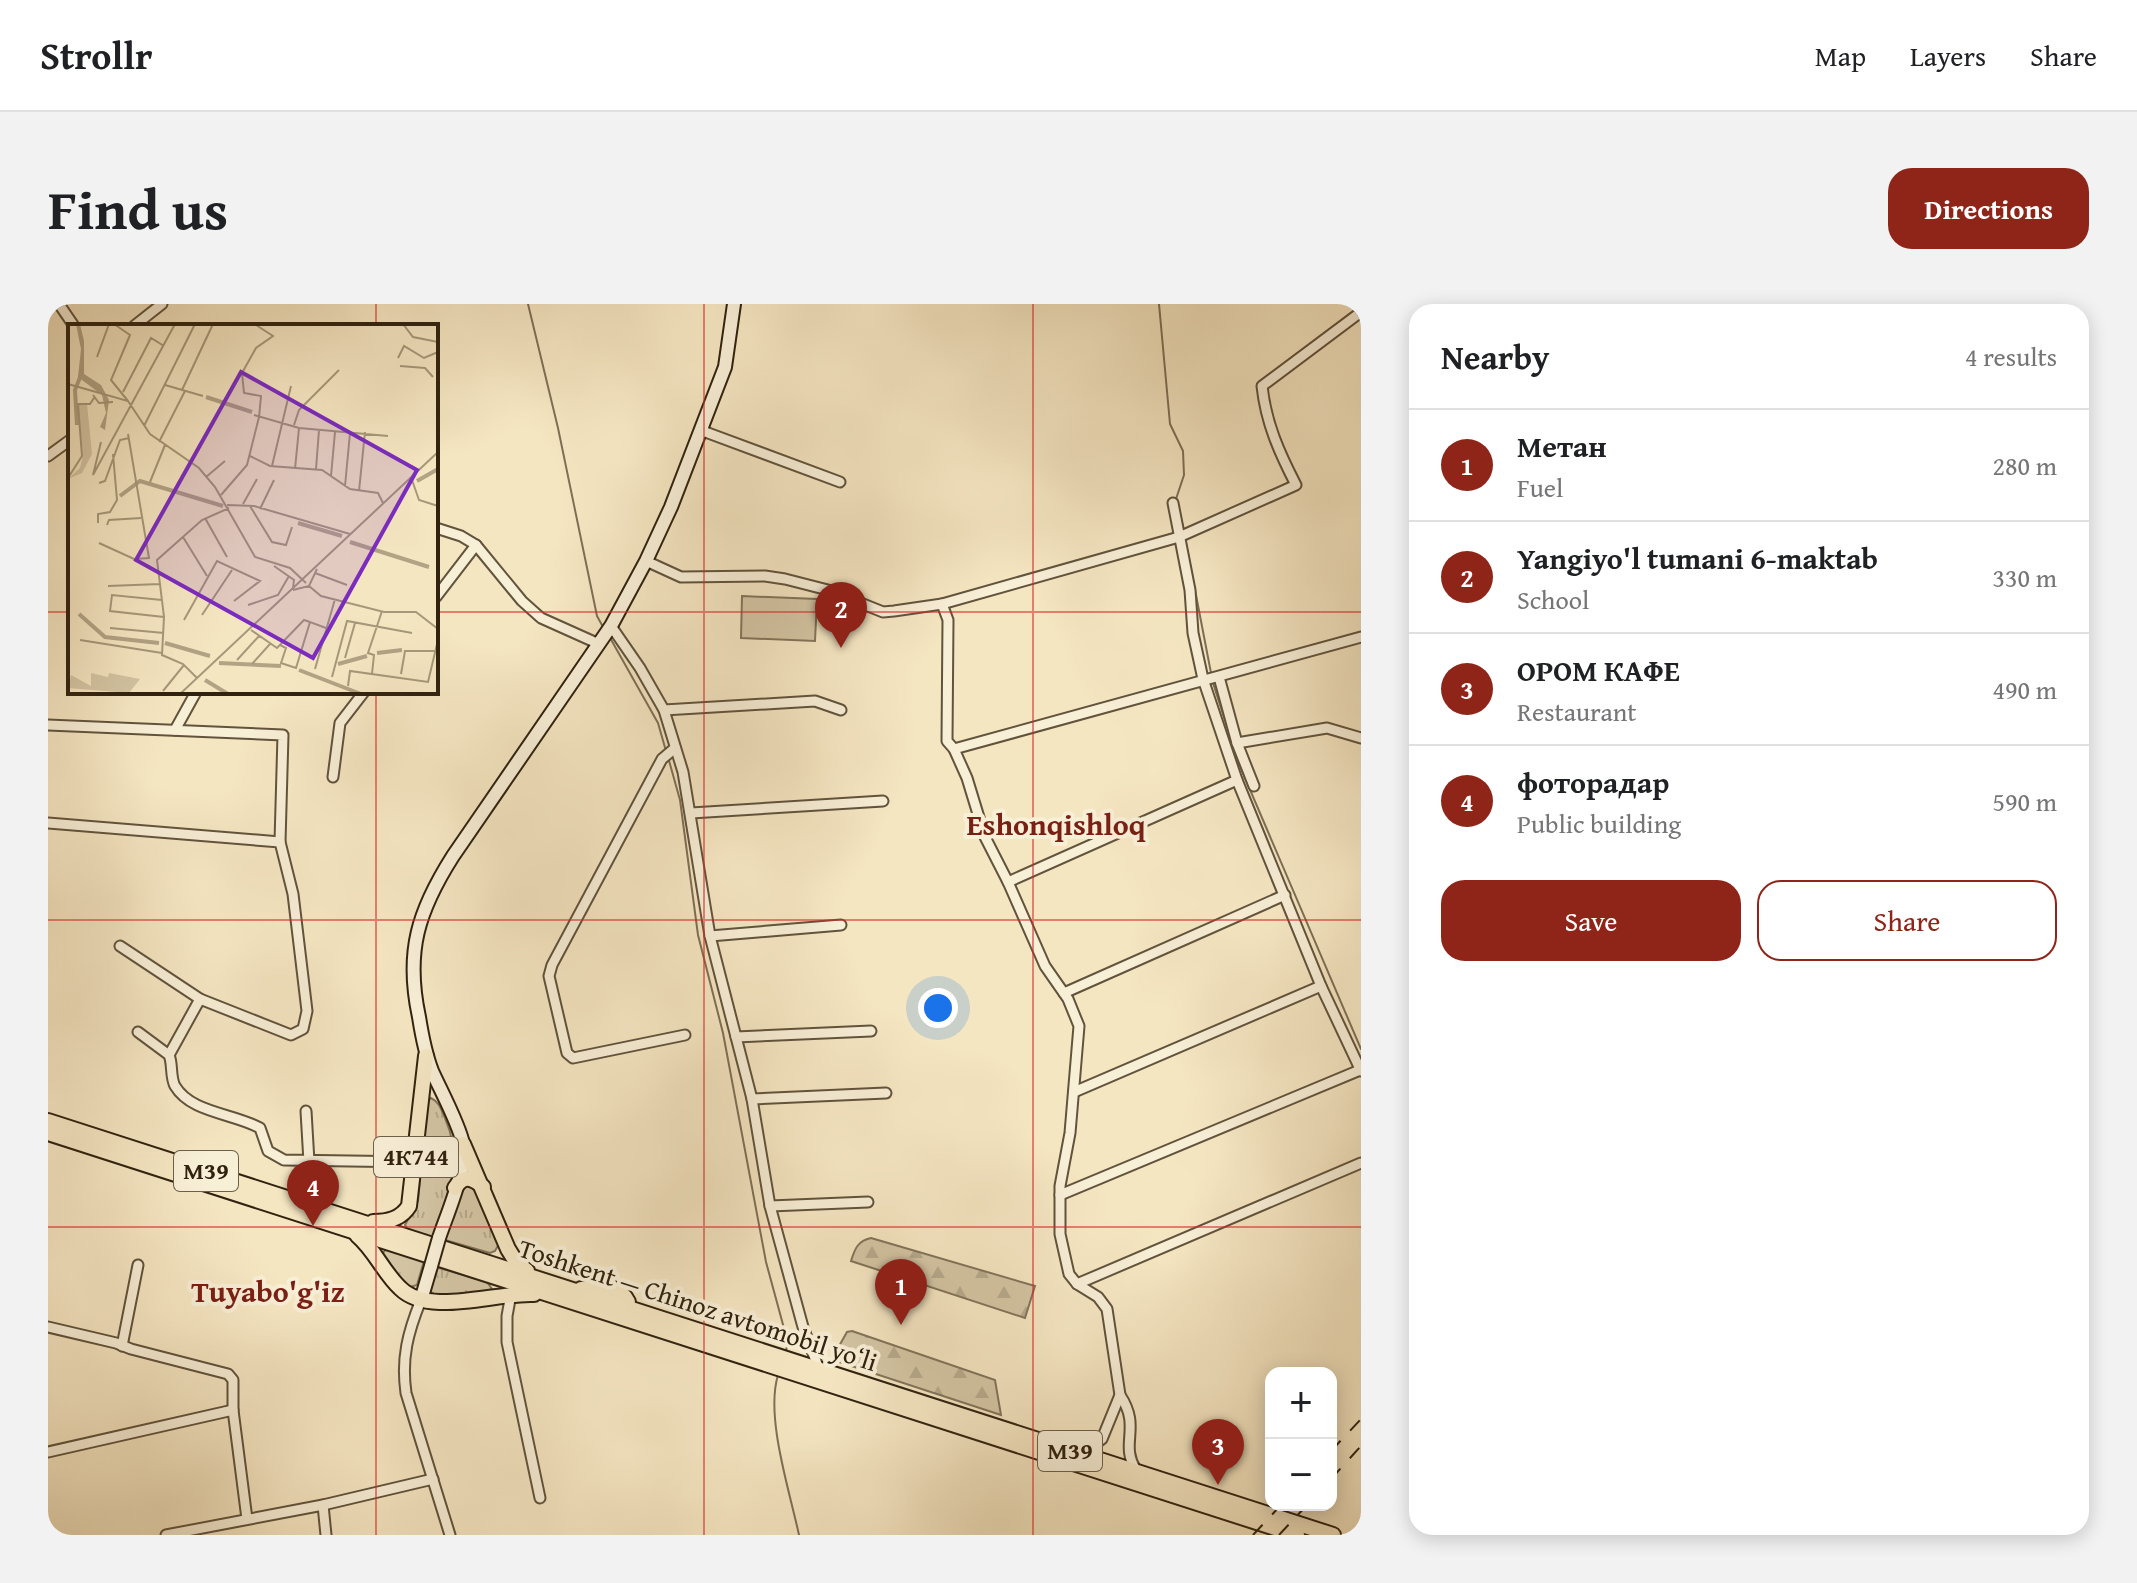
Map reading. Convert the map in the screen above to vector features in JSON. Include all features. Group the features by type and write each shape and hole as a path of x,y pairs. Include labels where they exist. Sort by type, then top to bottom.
{"highway":[{"name":"4К744","path":"358,1226 392,1220 406,1211 411,1200 426,1056"},
{"name":"Toshkent — Chinoz avtomobil yoʻli","path":"48,1121 289,1204"},
{"name":"Toshkent — Chinoz avtomobil yoʻli","path":"48,1133 570,1289 614,1288 625,1295 624,1312"},
{"name":"4К744","path":"463,1144 500,1233 516,1262 537,1278"},
{"path":"455,1188 465,1178 475,1180 483,1187"},
{"name":"Toshkent — Chinoz avtomobil yoʻli","path":"358,1226 550,1294 624,1312 1333,1535"},
{"path":"358,1226 398,1287 421,1300 439,1304 511,1294 550,1294"},
{"name":"Toshkent — Chinoz avtomobil yoʻli","path":"810,1370 1294,1535"}],"main road":[{"path":"421,1300 461,1166 463,1144 426,1056 412,968 417,931 427,903 453,856 611,626 646,561 725,367 734,304"}],"street":[{"path":"59,304 73,324"},
{"path":"137,324 162,304"},
{"path":"646,561 681,577 765,576 785,579 828,590 883,612 942,604 1179,537 1296,485 1274,444 1265,415 1262,386 1361,312"},
{"path":"700,430 840,482"},
{"path":"48,456 68,441"},
{"path":"1060,1195 1361,1070 1321,986 1237,780 1203,679 1173,503"},
{"path":"438,529 476,545 522,601 541,618 601,641"},
{"path":"438,594 476,545"},
{"path":"942,604 948,620 947,741 954,749 973,794 985,837 1045,966 1064,993 1079,1026 1074,1092 1060,1195 1060,1234 1069,1274 1077,1284 1105,1303 1120,1395 1132,1421 1128,1454 1137,1472"},
{"path":"611,626 664,710 675,748 691,813 710,936 752,1099 770,1206 803,1327 810,1370"},
{"path":"954,749 1361,637"},
{"path":"1219,677 1237,743 1254,786"},
{"path":"175,730 195,694"},
{"path":"333,777 340,723 362,694"},
{"path":"664,710 815,701 841,710"},
{"path":"48,725 283,735 280,842 293,894 307,1011 303,1029 291,1035 200,999 120,946"},
{"path":"1237,743 1327,728 1361,738"},
{"path":"675,748 662,759 552,965 549,976 567,1053 573,1058 685,1035"},
{"path":"1008,882 1237,780"},
{"path":"691,813 883,801"},
{"path":"48,823 280,842"},
{"path":"1064,993 1285,895"},
{"path":"710,936 841,925"},
{"path":"1074,1092 1321,986"},
{"path":"200,999 169,1055 173,1083 188,1101 214,1112 243,1118 260,1128 268,1151 284,1160 416,1162"},
{"path":"736,1037 871,1031"},
{"path":"138,1032 169,1055"},
{"path":"752,1099 886,1093"},
{"path":"306,1111 309,1162"},
{"path":"1077,1284 1361,1163"},
{"path":"770,1206 868,1202"},
{"path":"122,1346 138,1265"},
{"path":"511,1294 507,1342 540,1498"},
{"path":"421,1300 406,1340 406,1393 450,1535"},
{"path":"48,1327 228,1374 233,1380 233,1410 247,1519"},
{"path":"1082,1454 1102,1439 1120,1395"},
{"path":"48,1452 233,1410"},
{"path":"166,1535 323,1505 433,1479"},
{"path":"323,1505 326,1535"}],"green space":[{"path":"742,596 817,599 815,641 741,638"},
{"path":"431,1098 442,1112 454,1150 452,1178 433,1238 408,1230 405,1225 418,1201 427,1102"},
{"path":"473,1184 500,1242 490,1253 445,1240 460,1190"},
{"path":"871,1238 1035,1286 1025,1318 851,1261 858,1246"},
{"path":"386,1249 424,1261 417,1285 407,1288 385,1259 383,1253"},
{"path":"436,1267 487,1282 492,1289 460,1296 435,1294 429,1291"},
{"path":"852,1331 995,1380 1001,1415 836,1361 834,1355 847,1332"}],"waterway":[{"path":"528,304 558,428 597,616 603,627"},
{"path":"1159,304 1170,424 1183,451 1184,475 1176,499 1184,531"},
{"path":"1185,538 1211,673"},
{"path":"609,636 658,723 666,751"},
{"path":"1213,683 1239,764 1361,1049"},
{"path":"668,757 680,800 698,935 723,1033 766,1262 788,1343 785,1354"},
{"path":"778,1375 775,1392 777,1433 799,1535"}],"railway":[{"path":"1337,1445 1361,1419"},
{"path":"1337,1472 1361,1446"},
{"path":"1253,1535 1275,1511"},
{"path":"1279,1535 1301,1511"}],"place":[{"name":"Yangiyo'l tumani 6-maktab","path":"841,648"},
{"name":"фоторадар","path":"313,1226"},
{"name":"Метан","path":"901,1325"},
{"name":"ОРОМ КАФЕ","path":"1218,1485"}],"district":[{"name":"Eshonqishloq","path":"1056,825"},
{"name":"Tuyabo'g'iz","path":"268,1292"}]}
